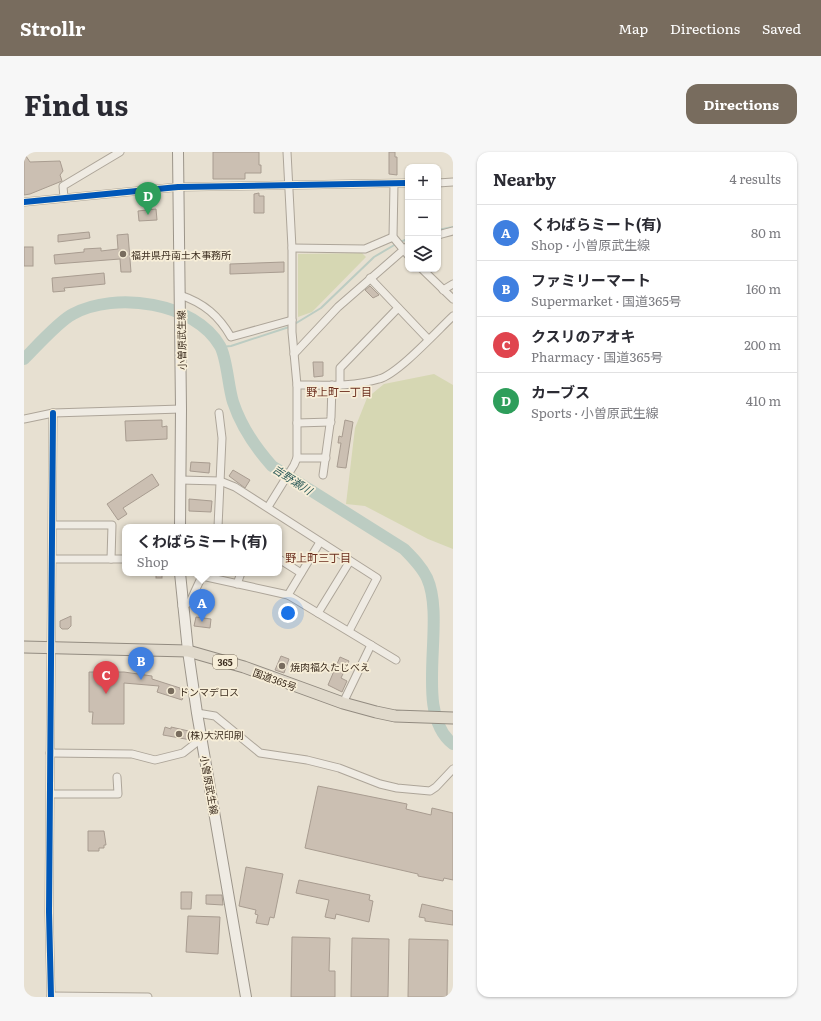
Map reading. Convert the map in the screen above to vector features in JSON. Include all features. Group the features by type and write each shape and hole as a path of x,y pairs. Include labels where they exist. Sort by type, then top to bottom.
{"highway":[{"name":"国道365号","path":"24,647 188,651 244,667 343,703 395,716 453,718"}],"main road":[{"name":"小曽原武生線","path":"178,152 181,409 180,524"},
{"name":"小曽原武生線","path":"180,576 182,606 197,713 246,997"}],"street":[{"path":"64,198 63,186 120,152"},
{"path":"268,507 296,461 297,385 292,320 292,248 287,152"},
{"path":"441,183 453,182"},
{"path":"24,202 178,187 405,183"},
{"path":"393,237 394,184"},
{"path":"441,234 453,231"},
{"path":"292,248 365,248 393,237"},
{"path":"294,354 338,307 405,247 393,237"},
{"path":"425,272 453,299"},
{"path":"370,278 428,339"},
{"path":"443,290 453,284"},
{"path":"180,297 208,308 222,322 231,337 292,320"},
{"path":"340,385 340,368 398,308"},
{"path":"297,385 340,385 380,379 386,376 453,316"},
{"path":"323,475 331,422 332,385"},
{"path":"24,419 53,413 181,409"},
{"path":"53,413 49,912 51,997 148,997"},
{"path":"219,413 222,438 220,524"},
{"path":"297,423 331,422"},
{"path":"296,461 326,458"},
{"path":"180,480 220,481 235,487 377,578 349,631"},
{"path":"53,525 112,525 111,559"},
{"path":"288,595 320,542"},
{"path":"53,559 122,559"},
{"path":"282,561 301,573"},
{"path":"318,613 350,561"},
{"path":"182,606 190,602 203,576"},
{"path":"207,576 288,595 396,660"},
{"path":"237,584 241,576"},
{"path":"343,703 371,645"},
{"path":"197,713 215,716 260,753 314,762 339,768 391,786 430,791 436,787 453,768"},
{"path":"50,753 132,754 155,760 183,753 202,738"},
{"path":"51,794 118,794 117,777"}],"green space":[{"path":"362,253 366,257 312,312 298,317 298,254"},
{"path":"434,374 453,385 453,549 428,539 365,506 346,504 355,428 367,398 384,384"}],"building":[{"path":"213,152 259,152 259,165 261,165 261,173 245,173 245,179 213,179"},
{"path":"389,152 395,152 395,157 397,157 397,175 389,174"},
{"path":"24,153 30,162 60,161 63,171 60,175 62,181 24,195"},
{"path":"259,193 259,196 264,196 264,213 254,213 254,194"},
{"path":"156,209 157,220 139,221 138,211"},
{"path":"89,232 90,238 58,242 58,235"},
{"path":"128,234 131,272 121,272 120,259 55,264 54,255 84,252 84,249 101,248 101,251 118,249 117,235"},
{"path":"24,247 33,247 33,266 24,266"},
{"path":"284,262 284,272 230,274 230,264"},
{"path":"104,273 105,284 64,288 65,291 53,292 52,278"},
{"path":"370,286 379,295 373,298 365,290"},
{"path":"313,362 323,362 323,376 314,377"},
{"path":"162,420 162,427 167,426 167,439 126,441 125,421"},
{"path":"345,420 353,422 346,468 337,467 341,443 338,443 339,436 342,437"},
{"path":"191,462 210,463 209,473 190,471"},
{"path":"233,470 250,480 245,488 229,476"},
{"path":"152,474 159,485 123,508 127,514 118,520 107,504"},
{"path":"189,499 212,501 211,512 189,511"},
{"path":"156,576 162,576 162,578 156,578"},
{"path":"71,616 71,626 68,629 62,629 60,627 60,621"},
{"path":"196,617 211,619 210,628 194,626"},
{"path":"281,656 289,659 284,673 275,670"},
{"path":"340,657 349,661 341,678 347,681 342,692 328,685"},
{"path":"89,672 124,672 152,676 152,679 180,688 180,690 185,692 182,700 157,692 159,686 124,683 124,724 92,724 93,712 89,712"},
{"path":"165,727 193,732 191,740 163,735"},
{"path":"318,786 407,804 406,809 431,815 432,808 453,813 453,880 444,878 443,881 418,876 418,874 305,848"},
{"path":"88,831 104,831 106,845 104,845 104,848 99,848 99,851 88,851"},
{"path":"246,867 283,874 274,918 270,917 268,925 256,923 258,915 255,914 256,910 239,906"},
{"path":"299,880 370,895 369,900 373,901 369,922 336,914 335,919 325,917 329,900 296,893"},
{"path":"181,892 192,892 191,909 181,909"},
{"path":"206,895 222,895 223,905 206,904"},
{"path":"422,904 453,911 453,925 425,921 425,918 419,917"},
{"path":"188,916 220,917 218,954 186,952"},
{"path":"292,937 330,938 329,971 335,971 335,997 291,997"},
{"path":"352,938 389,939 388,997 351,997"},
{"path":"409,939 448,940 447,997 408,997"}],"waterway":[{"path":"441,229 453,227"},
{"path":"400,242 405,240"},
{"path":"293,325 321,308 374,257 396,244"},
{"name":"吉野瀬川","path":"24,359 68,317 90,307 110,303 131,302 174,310 192,319 208,331 220,346 222,351 231,395 244,428 254,444 272,466 404,549 425,574 432,596 434,618 432,666 434,711 441,730 453,744"},
{"path":"221,347 231,346 289,327"}],"cycle path":[{"path":"24,202 178,187 405,183"},
{"path":"51,997 49,912 53,413"}],"place":[{"name":"カーブス","path":"148,215"},
{"name":"福井県丹南土木事務所","path":"123,254"},
{"name":"くわばらミート(有)","path":"202,622"},
{"name":"焼肉福久たじべえ","path":"282,666"},
{"name":"ファミリーマート","path":"141,680"},
{"name":"ドンマデロス","path":"171,691"},
{"name":"クスリのアオキ","path":"106,694"},
{"name":"(株)大沢印刷","path":"179,734"}],"district":[{"name":"野上町一丁目","path":"339,391"},
{"name":"野上町三丁目","path":"318,557"}]}
